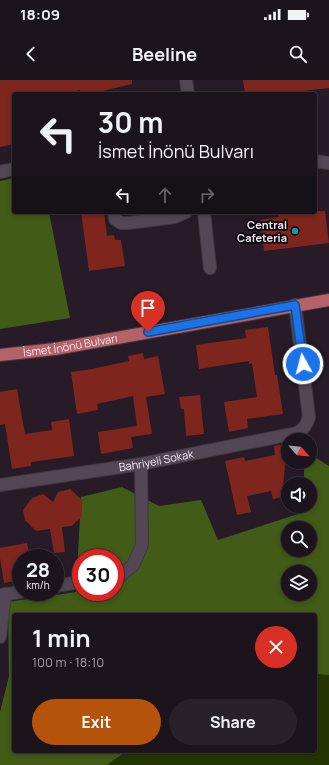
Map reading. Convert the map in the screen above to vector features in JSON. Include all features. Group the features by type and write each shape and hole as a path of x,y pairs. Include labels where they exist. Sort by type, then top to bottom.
{"main road":[{"name":"İsmet İnönü Bulvarı","path":"0,355 55,348 329,300"}],"street":[{"path":"186,80 188,92"},
{"path":"317,161 329,162"},
{"path":"0,172 12,169"},
{"path":"114,214 115,219 120,223 128,223 175,218 182,214"},
{"path":"204,214 210,268"},
{"name":"Bahriyeli Sokak","path":"0,484 141,464 297,433 307,424 309,408 295,305"},
{"path":"124,573 133,565 142,545 141,464"},
{"path":"0,637 2,595 12,593"}],"green space":[{"path":"12,178 12,214 49,214 70,318 0,329 0,181"},
{"path":"317,458 329,466 329,675 317,674 317,613 12,613 12,753 124,753 107,765 0,765 0,712 9,676 8,602 64,601 64,594 72,593 72,601 124,601 124,549 78,549 81,497 122,487 159,506 201,500 218,540 301,513 317,513 317,477 304,477 304,469 317,469"},
{"path":"317,674 329,675 329,765 107,765 122,753 317,753"}],"building":[{"path":"0,80 132,80 132,84 98,92 80,92 80,90 71,92 12,92 12,144 0,147"},
{"path":"243,80 329,80 329,88 294,92 245,92"},
{"name":"Central Cafeteria","path":"317,211 325,211 329,243 264,251 260,220 279,217 278,214 317,214"},
{"path":"81,214 104,214 107,236 114,235 115,240 121,240 125,266 89,271"},
{"path":"268,327 275,375 277,375 283,414 247,419 248,428 229,432 224,402 257,397 252,363 249,364 249,361 199,369 196,345 246,338 245,330"},
{"path":"143,353 144,359 158,356 165,394 146,397 152,434 131,437 133,448 101,454 98,432 137,426 133,396 97,404 98,410 77,414 71,372 129,361 128,356"},
{"path":"17,389 25,434 52,430 51,422 69,419 74,456 31,462 31,466 12,469 5,424 0,425 0,392"},
{"path":"200,395 204,434 186,436 184,409 181,409 179,397"},
{"path":"281,445 281,469 285,469 284,477 281,477 281,497 273,499 271,491 247,496 251,512 237,515 225,461 244,457 245,461 275,455 274,446"},
{"path":"70,489 82,500 82,516 72,526 62,527 65,552 64,549 53,549 50,529 36,531 25,520 23,510 32,498 43,494 53,502 58,492"},
{"path":"27,543 28,549 12,549 12,582 4,583 0,548"}],"place":[{"name":"Central Cafeteria","path":"295,231"}],"route":[{"path":"148,332 295,305 303,364"}]}
